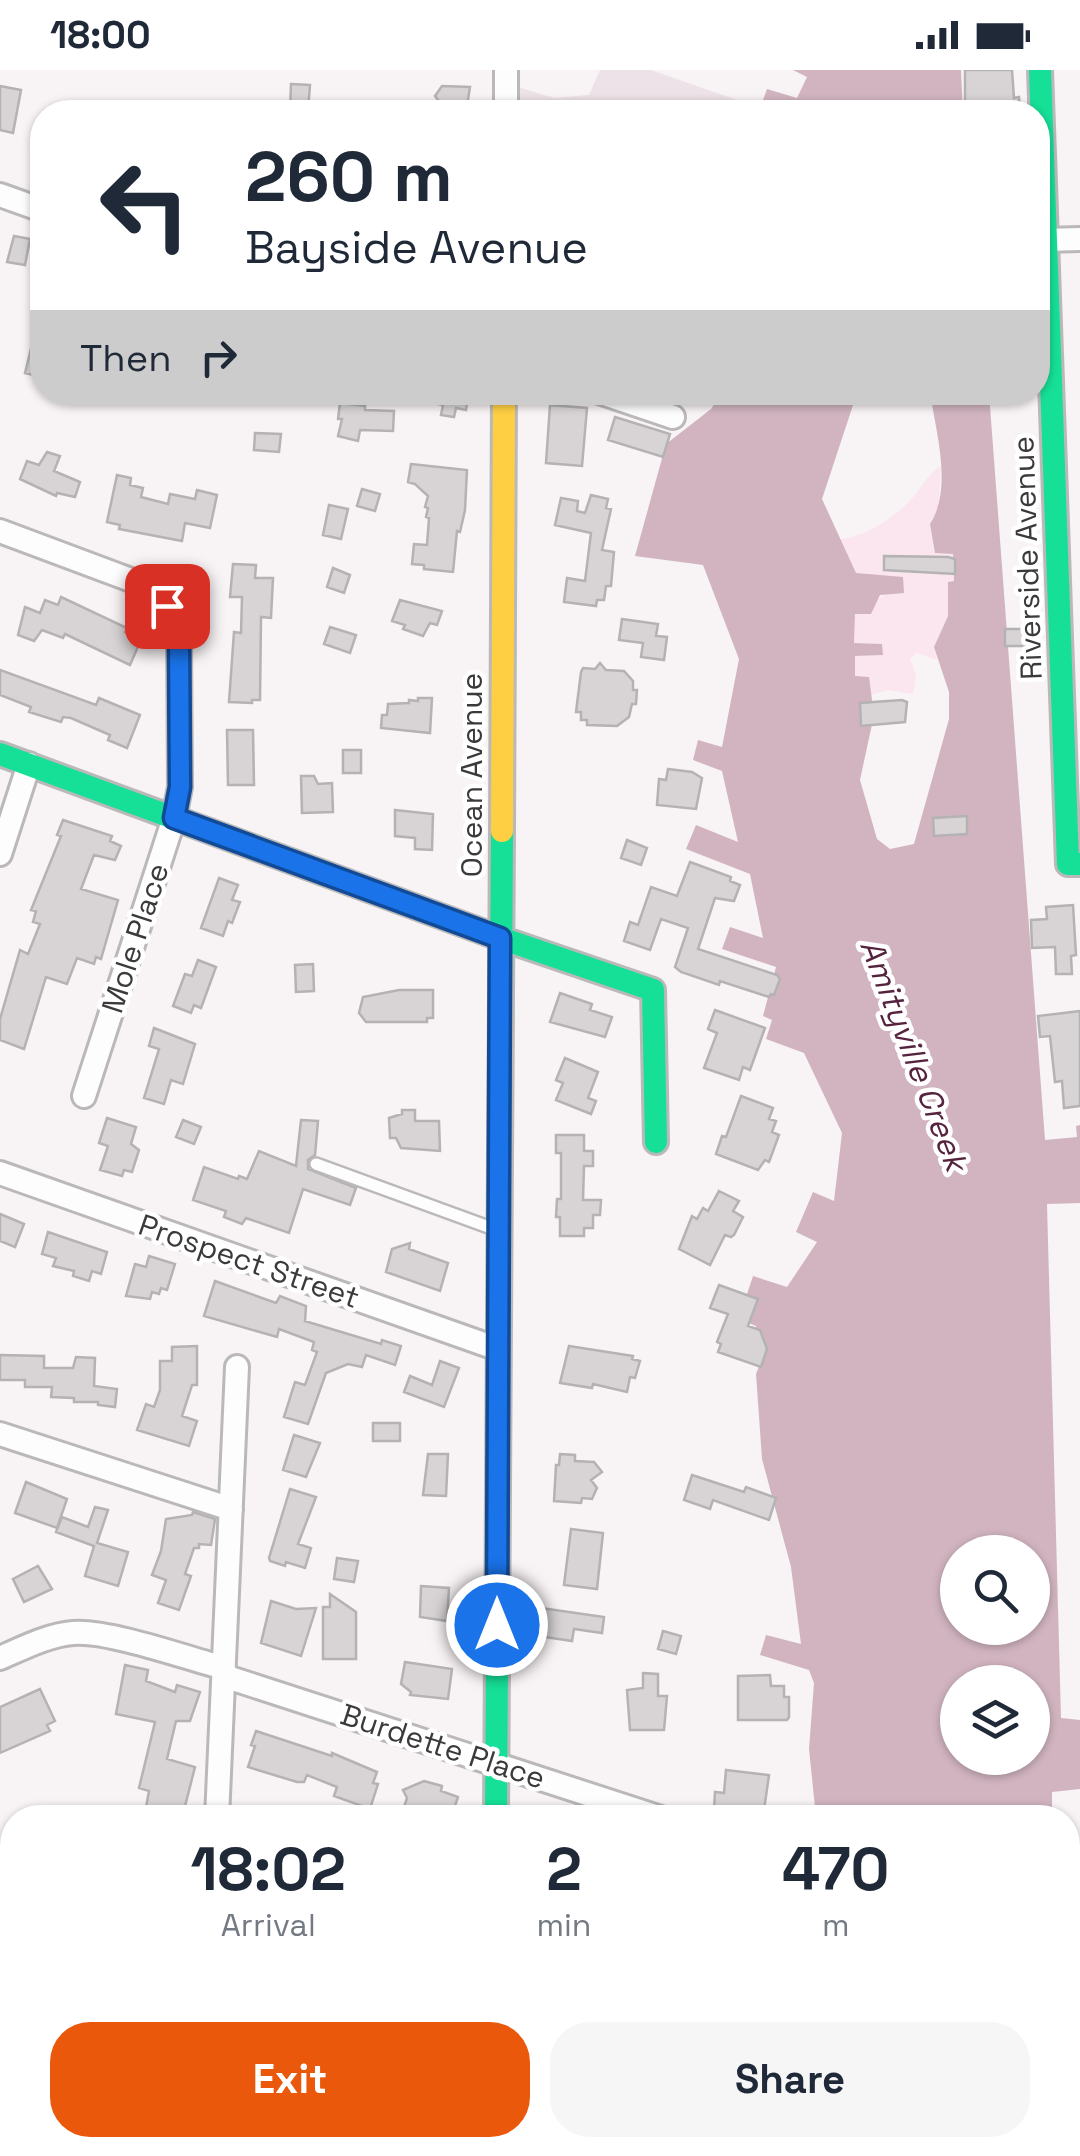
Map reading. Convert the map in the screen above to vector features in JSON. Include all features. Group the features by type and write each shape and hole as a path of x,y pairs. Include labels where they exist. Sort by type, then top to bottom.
{"street":[{"path":"506,70 506,100"},
{"name":"Riverside Avenue","path":"1040,70 1041,100"},
{"path":"0,196 30,206"},
{"path":"1050,240 1080,238"},
{"name":"Riverside Avenue","path":"1050,329 1074,864"},
{"name":"Ocean Avenue","path":"496,1805 504,405"},
{"path":"636,405 673,418"},
{"name":"Mole Place","path":"0,531 140,582 167,606 179,635 180,787 174,818 84,1096"},
{"path":"0,754 652,990 656,1142"},
{"path":"0,854 30,764"},
{"name":"Prospect Street","path":"0,1173 498,1349"},
{"path":"218,1805 237,1367"},
{"path":"0,1434 231,1509"},
{"name":"Burdette Place","path":"0,1658 50,1637 74,1632 98,1634 622,1805"}],"lane":[{"path":"316,1164 498,1231"}],"shaded area":[{"path":"600,70 651,70 737,100 510,100 511,85 554,98 589,95"},
{"path":"941,466 938,509 930,524 935,553 953,553 954,581 948,582 948,616 934,647 937,660 917,653 910,659 916,675 913,694 888,690 871,695 868,677 855,677 855,656 882,655 882,644 854,643 855,614 903,578 856,574 840,539 871,530 890,518"}],"water":[{"path":"793,70 961,70 962,100 763,100 767,89 797,98 807,77"},
{"name":"Amityville Creek","path":"714,405 853,405 822,499 856,573 903,577 904,593 880,595 871,614 855,614 854,643 882,644 883,655 855,656 855,676 869,677 874,715 860,780 877,839 890,849 914,844 949,719 949,692 934,647 948,616 948,582 954,581 953,554 935,553 930,524 937,510 942,477 932,405 990,405 1045,1140 1077,1137 1076,1126 1080,1125 1080,1203 1047,1204 1061,1718 1080,1720 1080,1789 1052,1792 1052,1805 815,1805 809,1749 814,1683 809,1670 760,1655 766,1635 801,1644 791,1567 762,1459 756,1374 763,1356 756,1326 746,1322 746,1297 753,1276 787,1287 817,1242 796,1232 813,1192 834,1201 842,1133 804,1053 766,1039 772,1020 763,1016 776,967 722,949 730,927 763,938 750,874 686,849 696,825 738,842 722,771 693,760 698,740 722,747 739,659 703,565 635,556 666,444"}],"building":[{"path":"965,70 1012,70 1014,98 1019,100 965,100"},
{"path":"291,84 310,85 309,100 290,100"},
{"path":"0,86 21,90 13,133 0,130"},
{"path":"442,86 470,87 468,100 438,100 435,96"},
{"path":"14,236 30,239 25,265 7,262"},
{"path":"340,405 394,411 393,431 360,430 358,441 338,436 342,419 338,419"},
{"path":"443,405 467,405 466,410 456,408 454,417 441,415"},
{"path":"550,405 587,408 582,466 546,463"},
{"path":"615,417 670,434 663,457 608,440"},
{"path":"255,433 281,434 279,452 254,450"},
{"path":"47,452 60,456 54,471 80,482 75,497 57,493 56,496 20,479 27,461 39,465"},
{"path":"411,464 467,470 465,510 460,532 457,531 453,572 412,564 414,544 427,545 429,518 425,507 428,496 408,482"},
{"path":"117,475 131,478 130,485 143,488 141,497 168,504 170,494 195,499 197,490 217,495 210,528 185,523 182,541 119,529 120,525 107,522"},
{"path":"362,489 380,494 375,511 357,506"},
{"path":"591,495 608,499 606,508 611,509 602,550 614,552 611,586 606,586 604,600 597,600 596,606 564,602 567,578 585,581 591,533 555,525 561,498 578,501 577,511 585,513"},
{"path":"329,505 348,509 341,539 323,535"},
{"path":"884,556 948,557 955,559 955,574 884,570"},
{"path":"233,564 256,565 255,578 273,578 271,618 261,617 260,700 252,703 229,702 234,632 241,633 242,597 230,597"},
{"path":"333,568 350,575 344,593 327,587"},
{"path":"61,597 127,628 125,632 137,637 140,642 130,665 65,634 63,638 42,630 34,641 18,635 25,607 40,613 45,600 58,605"},
{"path":"400,600 442,611 437,625 430,623 423,636 403,629 405,625 392,621"},
{"path":"622,619 658,624 656,636 667,637 664,660 641,657 643,643 619,640"},
{"path":"330,627 356,635 350,653 324,644"},
{"path":"1005,629 1031,629 1031,646 1005,646"},
{"path":"600,663 606,670 624,671 633,681 633,690 637,690 636,704 632,704 629,717 617,726 587,725 587,720 581,720 581,712 576,712 581,672 583,668 595,669"},
{"path":"0,670 96,705 99,698 140,715 127,748 108,740 110,735 71,718 63,717 61,722 29,712 31,707 0,695"},
{"path":"432,698 430,733 381,728 388,704 409,703"},
{"path":"907,702 905,722 861,726 860,703"},
{"path":"227,730 253,730 254,785 228,785"},
{"path":"343,750 361,750 361,773 343,773"},
{"path":"668,769 692,772 702,778 696,809 657,805 659,779 666,780"},
{"path":"301,776 314,776 318,784 332,783 333,812 302,813"},
{"path":"395,810 433,814 432,850 415,849 415,838 395,836"},
{"path":"967,816 967,834 934,836 933,818"},
{"path":"63,820 112,836 110,841 121,846 115,860 94,855 81,889 118,900 101,959 96,957 94,964 77,958 67,984 46,977 24,1049 0,1040 0,1019 20,950 28,954 40,924 33,922 36,911 31,910 61,836 57,835"},
{"path":"627,840 647,848 641,865 621,858"},
{"path":"690,862 731,877 730,881 740,885 734,901 715,898 698,949 777,975 780,979 774,995 769,997 720,981 719,985 681,972 675,967 688,928 661,919 650,950 624,941 630,922 638,925 651,887 677,896"},
{"path":"219,878 238,885 232,900 240,902 223,936 201,928"},
{"path":"1073,905 1076,955 1071,956 1072,974 1056,974 1055,947 1032,948 1031,920 1047,919 1046,907"},
{"path":"198,960 216,967 201,1008 194,1005 191,1013 173,1006 185,974 192,976"},
{"path":"313,964 314,991 296,992 295,965"},
{"path":"399,990 433,990 433,1018 427,1018 427,1022 366,1022 359,1013 363,997"},
{"path":"560,993 592,1004 590,1010 612,1017 605,1037 550,1022"},
{"path":"715,1010 765,1028 750,1070 743,1067 739,1080 704,1068 717,1033 708,1029"},
{"path":"1080,1011 1080,1106 1064,1108 1062,1081 1055,1082 1050,1036 1040,1037 1038,1016"},
{"path":"154,1028 195,1044 183,1084 171,1080 164,1104 144,1098 159,1049 149,1046"},
{"path":"565,1058 598,1072 588,1098 596,1101 591,1114 556,1100 563,1083 556,1080"},
{"path":"741,1096 773,1108 769,1119 776,1121 772,1132 779,1135 769,1162 765,1160 758,1170 716,1154"},
{"path":"402,1110 415,1110 415,1121 439,1121 440,1151 401,1148 396,1138 390,1138 389,1118 402,1114"},
{"path":"107,1118 136,1127 131,1144 139,1150 132,1172 124,1170 122,1176 100,1170 108,1146 99,1143"},
{"path":"183,1120 201,1127 194,1144 176,1137"},
{"path":"301,1120 318,1121 315,1155 308,1160 308,1169 356,1188 350,1205 303,1189 289,1233 246,1218 242,1224 224,1217 226,1211 193,1200 204,1167 247,1179 259,1151 296,1166"},
{"path":"556,1135 584,1135 584,1151 593,1151 593,1166 584,1166 583,1200 601,1200 600,1215 593,1215 593,1228 584,1228 584,1236 560,1236 560,1217 556,1217 557,1199 561,1199 561,1153 556,1153"},
{"path":"719,1191 739,1201 733,1211 743,1217 734,1235 725,1235 710,1265 679,1249 692,1216 697,1219 703,1208 708,1211"},
{"path":"0,1214 24,1224 15,1247 0,1241"},
{"path":"48,1232 107,1252 101,1274 92,1271 89,1281 73,1276 74,1271 53,1266 56,1258 42,1254"},
{"path":"410,1243 409,1249 448,1263 440,1291 386,1272 392,1249"},
{"path":"149,1256 175,1264 167,1290 152,1292 150,1299 126,1296 135,1264 146,1267"},
{"path":"215,1281 276,1303 280,1296 306,1306 305,1321 381,1344 382,1340 401,1346 395,1365 366,1355 362,1367 348,1364 326,1373 308,1424 284,1417 295,1382 305,1385 317,1352 312,1350 314,1342 279,1329 277,1337 204,1316"},
{"path":"719,1285 758,1299 748,1326 760,1330 767,1349 761,1367 718,1352 721,1344 717,1342 728,1314 710,1308"},
{"path":"197,1346 197,1385 192,1385 182,1416 197,1421 189,1446 137,1430 146,1404 154,1407 160,1390 160,1361 172,1361 172,1347"},
{"path":"569,1346 633,1356 632,1359 640,1361 635,1378 630,1377 627,1392 593,1384 592,1388 560,1383"},
{"path":"0,1355 44,1356 44,1368 73,1368 76,1357 95,1358 94,1386 117,1389 115,1407 51,1397 52,1387 25,1387 25,1380 0,1380"},
{"path":"440,1361 459,1368 444,1407 404,1392 410,1376 432,1385"},
{"path":"373,1423 400,1423 400,1441 373,1441"},
{"path":"294,1435 320,1443 306,1477 283,1470"},
{"path":"428,1454 448,1454 446,1496 423,1495"},
{"path":"560,1454 575,1455 575,1461 594,1462 602,1472 591,1480 597,1488 592,1499 582,1498 581,1503 554,1501"},
{"path":"692,1475 776,1498 769,1520 713,1500 710,1509 684,1500"},
{"path":"26,1482 67,1499 57,1528 15,1513"},
{"path":"290,1489 316,1497 298,1544 311,1548 305,1568 286,1562 285,1566 269,1558"},
{"path":"95,1507 108,1510 97,1543 128,1552 118,1586 85,1576 94,1546 56,1532 62,1517 88,1527"},
{"path":"193,1512 215,1519 211,1545 199,1544 199,1548 194,1548 185,1574 191,1576 179,1610 158,1603 166,1580 152,1575 166,1519"},
{"path":"571,1529 603,1533 597,1589 564,1585"},
{"path":"337,1558 358,1561 354,1582 334,1579"},
{"path":"38,1566 52,1589 24,1602 13,1579"},
{"path":"421,1586 449,1588 447,1621 420,1617"},
{"path":"330,1594 356,1612 356,1659 323,1659 323,1607 330,1607"},
{"path":"271,1601 296,1609 316,1608 301,1656 261,1643"},
{"path":"541,1608 604,1617 602,1633 574,1629 572,1641 538,1636"},
{"path":"663,1631 681,1636 676,1654 658,1649"},
{"path":"405,1662 452,1669 448,1699 410,1695 401,1684"},
{"path":"125,1665 148,1670 146,1681 175,1692 177,1685 200,1692 190,1721 176,1721 167,1759 195,1767 185,1805 146,1805 149,1791 139,1788 155,1722 116,1714"},
{"path":"643,1673 658,1674 658,1696 667,1696 664,1730 630,1730 627,1690 643,1688"},
{"path":"770,1675 771,1686 784,1686 784,1697 789,1697 787,1720 738,1720 738,1676"},
{"path":"40,1689 55,1721 47,1725 50,1731 0,1753 0,1707"},
{"path":"256,1731 332,1753 377,1772 373,1783 378,1784 371,1805 334,1796 337,1787 307,1775 304,1782 297,1782 248,1767 255,1746 251,1745"},
{"path":"726,1770 769,1775 765,1805 714,1805 715,1792 724,1793"},
{"path":"424,1781 442,1786 441,1791 458,1797 455,1805 405,1805 407,1798 403,1790"}],"traffic: fast":[{"path":"1040,70 1041,100"},
{"path":"1050,354 1068,864 1080,864"},
{"path":"0,754 500,938 653,990 656,1142"},
{"path":"496,1805 502,831"}],"traffic: slow":[{"path":"502,831 504,405"}],"route":[{"path":"167,606 179,635 180,787 174,818 500,938 497,1625"}]}
